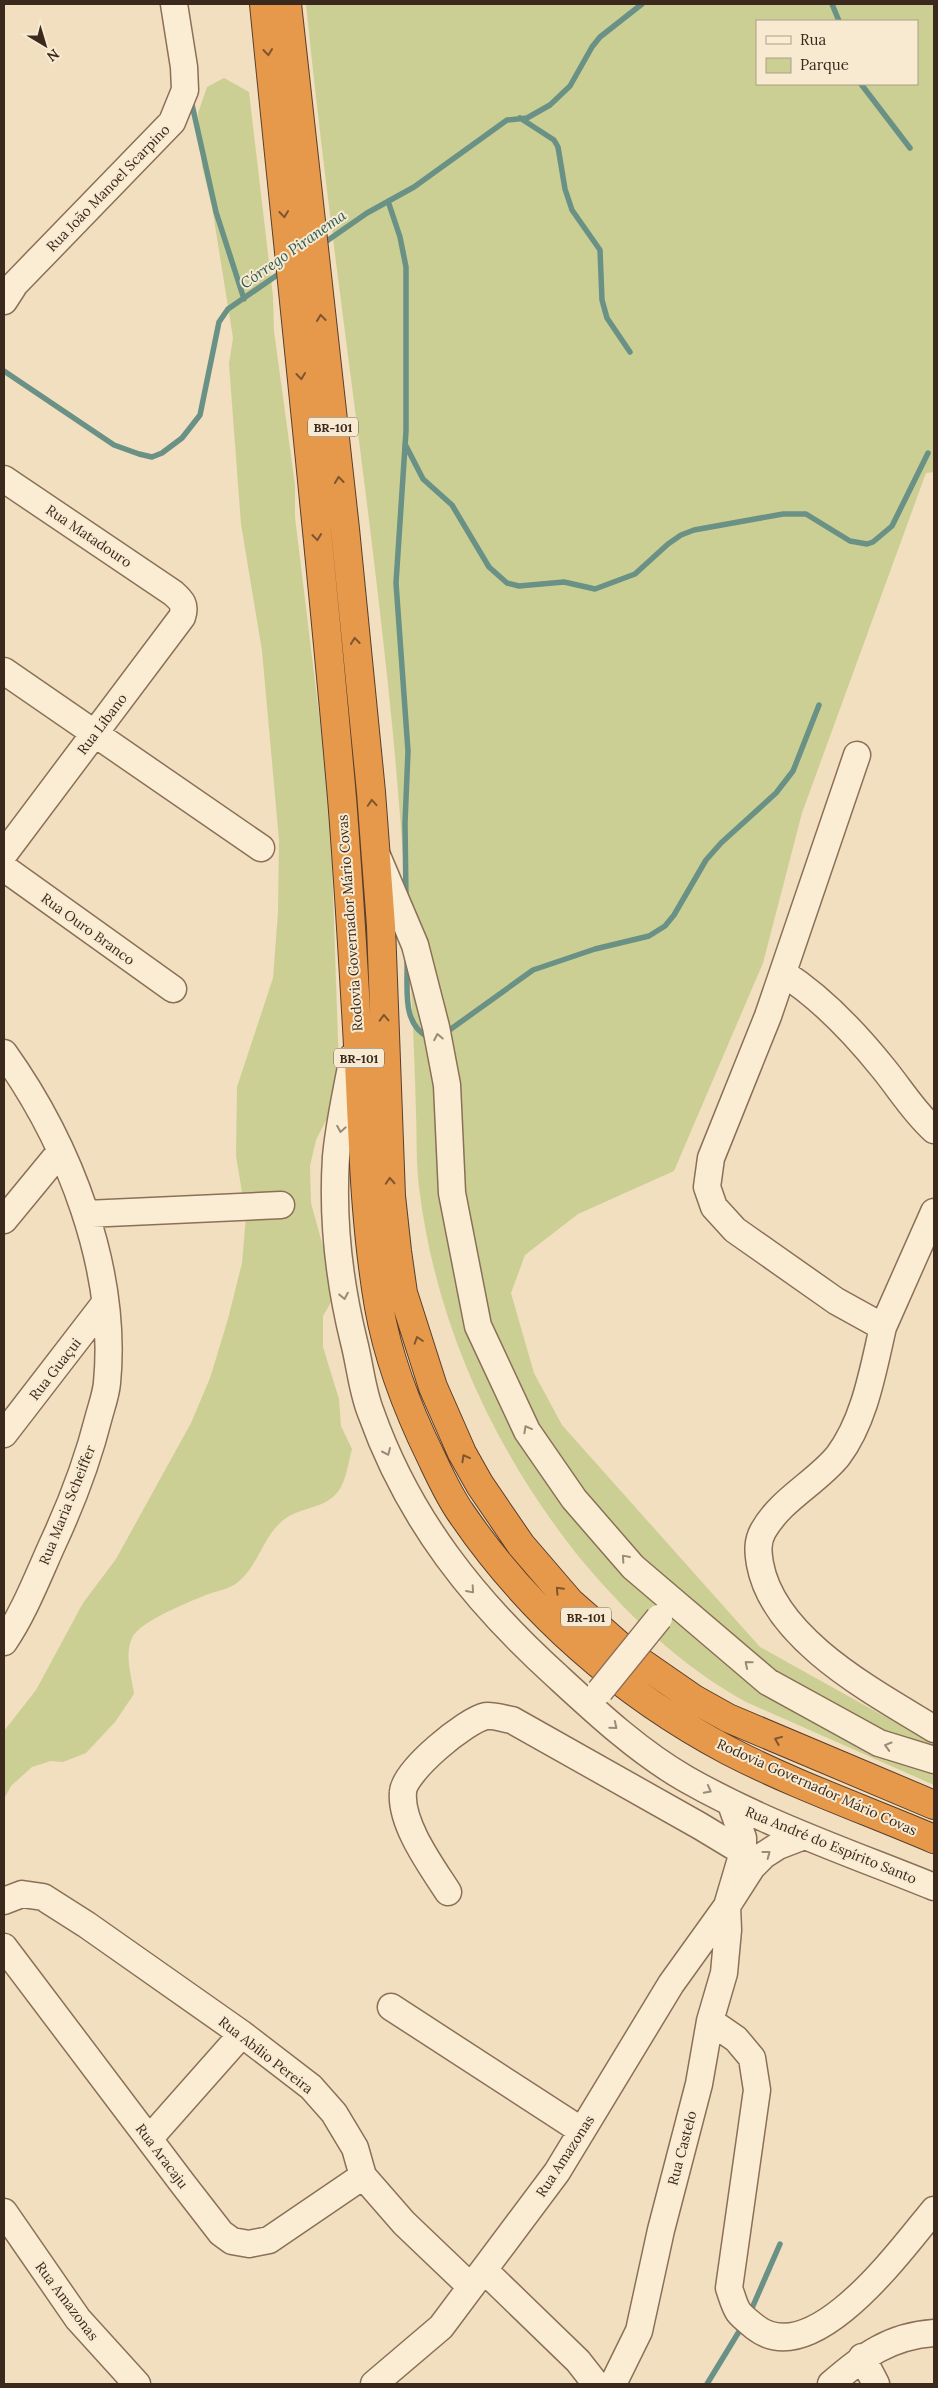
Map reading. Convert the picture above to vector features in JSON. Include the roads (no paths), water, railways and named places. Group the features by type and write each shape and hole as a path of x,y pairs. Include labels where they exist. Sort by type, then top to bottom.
{"highway":[{"name":"Rodovia Governador Mário Covas","path":"264,4 328,641 353,942 368,1227 380,1311 405,1397 438,1473 463,1516 496,1560 538,1609 598,1662 663,1712 734,1754 934,1839"},
{"name":"Rodovia Governador Mário Covas","path":"287,4 344,519 376,852 381,926 391,1196 403,1293 436,1395 462,1453 480,1485 521,1545 570,1602 629,1654 661,1678 711,1708 764,1734 934,1805"}],"street":[{"name":"Rua João Manoel Scarpino","path":"4,300 15,284 172,122 185,90 184,67 174,4"},
{"name":"Rua Matadouro","path":"4,479 174,593"},
{"name":"Rua Líbano","path":"4,854 182,617 185,609 174,593"},
{"path":"4,671 94,735 261,848"},
{"path":"857,756 768,1016 711,1158 707,1187 714,1207 735,1230 836,1301 883,1328"},
{"name":"Rodovia Governador Mário Covas","path":"376,852 415,945 436,1027 447,1085 452,1193 478,1326 527,1431 574,1499 633,1567 666,1610 768,1682 878,1744 934,1760"},
{"name":"Rua Ouro Branco","path":"4,868 173,990"},
{"path":"783,973 807,988 838,1016 884,1069 916,1114 934,1130"},
{"name":"Rua André do Espírito Santo","path":"357,1029 336,1154 335,1216 342,1288 370,1410 392,1463 422,1523 464,1581 522,1644 594,1698 634,1742 683,1778 732,1804 804,1836 934,1887"},
{"name":"Rua Maria Scheiffer","path":"4,1053 42,1112 82,1200 96,1248 109,1342 107,1384 90,1454 65,1517 33,1586 4,1642"},
{"path":"4,1220 60,1152"},
{"path":"86,1214 281,1206"},
{"path":"934,1212 883,1328 866,1394 851,1435 837,1456 772,1517 762,1532 757,1548 762,1578 780,1611 812,1647 868,1688 934,1729"},
{"name":"Rua Guaçui","path":"4,1434 105,1303"},
{"path":"4,1605 33,1586"},
{"path":"594,1698 666,1610"},
{"path":"448,1892 427,1859 414,1833 406,1811 402,1791 412,1773 443,1743 466,1725 486,1716 512,1720 743,1852"},
{"name":"Rua Amazonas","path":"728,1906 743,1852 743,1838 732,1804"},
{"name":"Rua Amazonas","path":"374,2384 441,2327 557,2172 671,1984 728,1906 752,1868 764,1855 778,1846 804,1836"},
{"name":"Rua Abílio Pereira","path":"4,1901 22,1894 43,1897 96,1931 242,2034 311,2087 334,2114 355,2148 363,2176 404,2223 478,2278 578,2361 596,2384"},
{"name":"Rua Castelo","path":"613,2384 638,2331 672,2182 699,2084 710,2021 724,1973 728,1938 728,1906"},
{"name":"Rua Aracaju","path":"4,1947 148,2139 221,2233 232,2241 249,2244 269,2240 363,2176"},
{"path":"391,2007 582,2131"},
{"path":"710,2021 736,2039 752,2058 757,2090 729,2288 737,2313 766,2336 794,2337 828,2322 869,2287 934,2210"},
{"path":"148,2139 242,2034"},
{"name":"Rua Amazonas","path":"4,2212 78,2319 137,2384"},
{"path":"831,2384 862,2357 892,2342 918,2334 934,2333"},
{"path":"862,2357 876,2384"}],"waterway":[{"name":"Córrego Piranema","path":"321,245 367,213 414,187 507,120 527,118 550,105 570,86 592,47 600,37 642,4"},
{"path":"832,4 839,20"},
{"path":"862,85 910,148"},
{"path":"191,100 216,212 244,299"},
{"path":"520,118 554,140 558,147 565,189 572,210 600,250 602,300 607,318 630,352"},
{"path":"388,201 400,237 406,267 406,431 396,583 408,751 405,823 406,898"},
{"name":"Córrego Piranema","path":"4,371 114,445 152,457 162,453 182,438 200,415 219,322 228,309 283,271"},
{"path":"405,444 423,479 452,505 489,567 507,583 519,586 564,582 595,589 635,574 668,544 681,535 694,530 783,514 806,514 850,541 867,544 873,542 892,526 928,453"},
{"path":"444,1034 533,970 595,949 649,936 665,926 674,915 706,860 721,843 776,793 793,771 819,705"},
{"path":"407,962 407,994 410,1015 414,1024 430,1038"},
{"path":"749,2315 780,2244"},
{"path":"707,2384 743,2325"}]}
